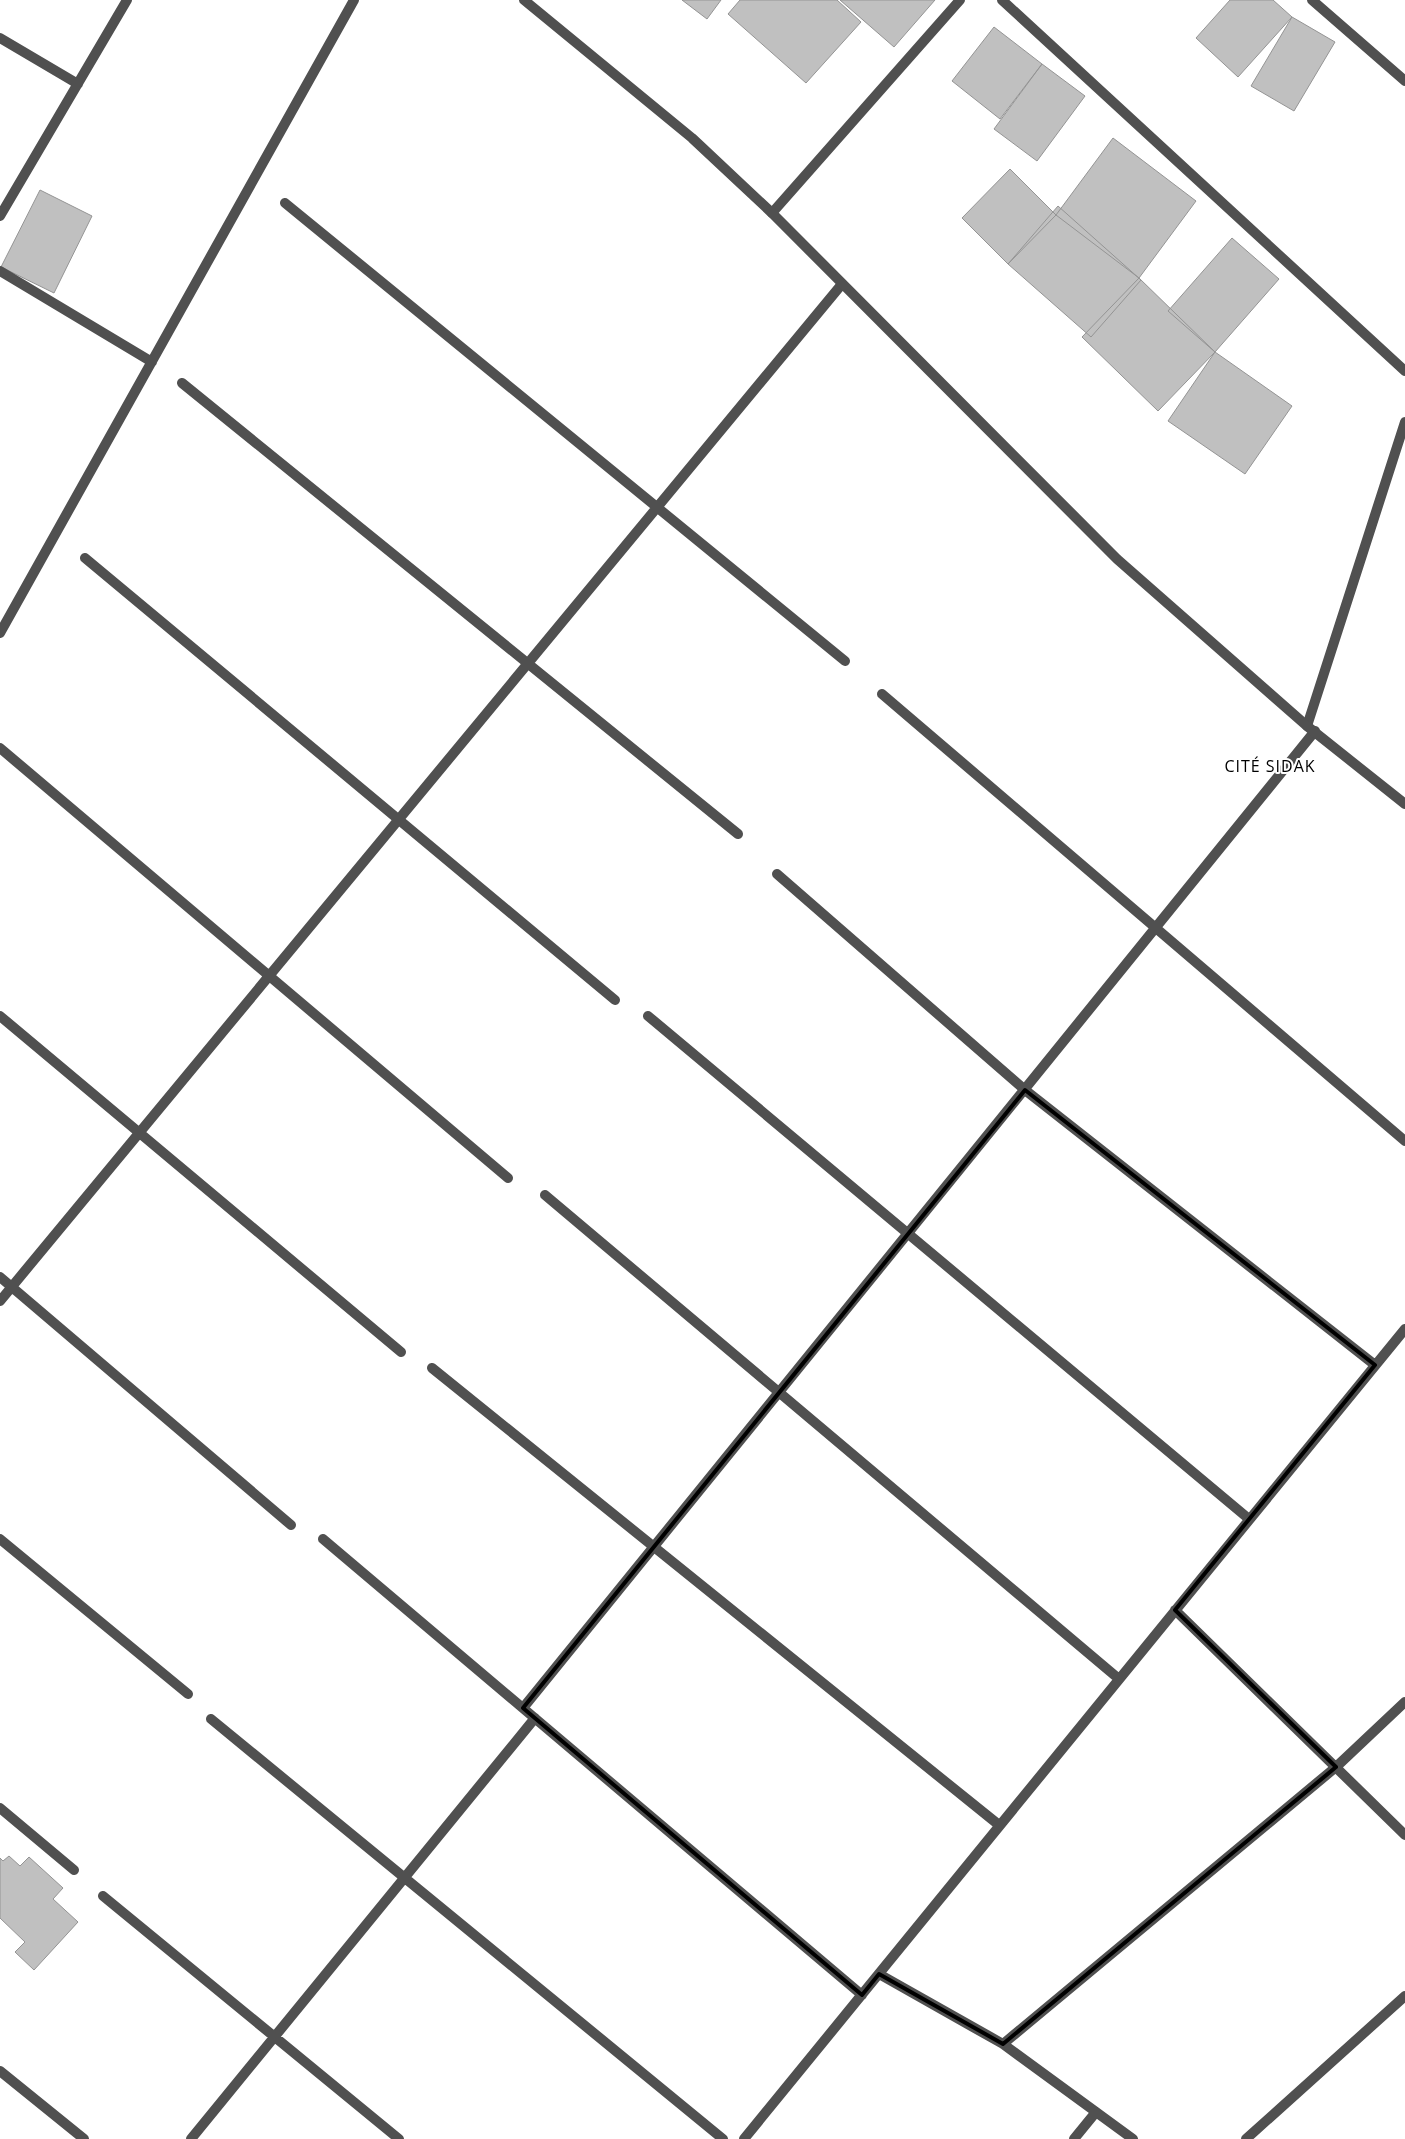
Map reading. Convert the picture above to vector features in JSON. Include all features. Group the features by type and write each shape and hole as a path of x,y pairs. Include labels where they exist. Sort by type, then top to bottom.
{"street":[{"path":"0,216 127,0"},
{"path":"0,633 354,0"},
{"path":"524,0 692,138 772,213 1117,559 1311,728 1405,804"},
{"path":"772,213 960,0"},
{"path":"1002,0 1405,371"},
{"path":"1312,0 1405,81"},
{"path":"0,38 78,84"},
{"path":"285,203 845,661"},
{"path":"0,271 152,362"},
{"path":"0,1301 842,284"},
{"path":"182,383 738,834"},
{"path":"523,1708 1156,928 1311,728 1405,422"},
{"path":"85,558 615,1000"},
{"path":"882,694 1405,1141"},
{"path":"0,748 508,1178"},
{"path":"777,874 1025,1090 1375,1365"},
{"path":"0,1016 401,1352"},
{"path":"648,1016 1249,1520"},
{"path":"546,1195 1119,1679"},
{"path":"0,1277 291,1525"},
{"path":"744,2139 1405,1329"},
{"path":"432,1368 999,1825"},
{"path":"0,1539 188,1694"},
{"path":"323,1540 862,1995"},
{"path":"1175,1610 1405,1835"},
{"path":"1003,2044 1336,1767 1405,1702"},
{"path":"191,2139 535,1718"},
{"path":"211,1719 723,2139"},
{"path":"0,1808 74,1870"},
{"path":"103,1896 399,2139"},
{"path":"878,1974 1003,2044 1133,2139"},
{"path":"1246,2139 1405,1996"},
{"path":"0,2071 84,2139"},
{"path":"1074,2139 1096,2112"}],"highlighted area":[{"path":"1025,1090 1375,1365 1175,1610 1336,1767 1003,2044 879,1974 862,1995 523,1708"}],"building":[{"path":"682,0 721,0 707,19"},
{"path":"740,0 837,0 861,22 806,83 728,14"},
{"path":"840,0 935,0 894,47"},
{"path":"1230,0 1273,0 1292,17 1238,77 1196,38"},
{"path":"1292,17 1335,42 1294,111 1251,86"},
{"path":"994,27 1042,64 1000,119 952,81"},
{"path":"1042,64 1085,96 1037,161 994,129"},
{"path":"1113,138 1196,201 1139,278 1056,215"},
{"path":"1010,169 1056,215 1008,264 962,218"},
{"path":"40,190 92,216 54,293 1,267"},
{"path":"1058,206 1141,280 1091,337 1008,264"},
{"path":"1232,238 1279,279 1215,352 1168,311"},
{"path":"1139,278 1215,352 1158,411 1082,337"},
{"path":"1215,352 1292,406 1245,474 1168,421"},
{"path":"9,1856 20,1866 29,1857 63,1888 53,1899 78,1922 34,1970 15,1952 25,1942 0,1918 0,1858 3,1861"}],"district":[{"name":"CITÉ SIDAK","path":"1270,766"}]}
